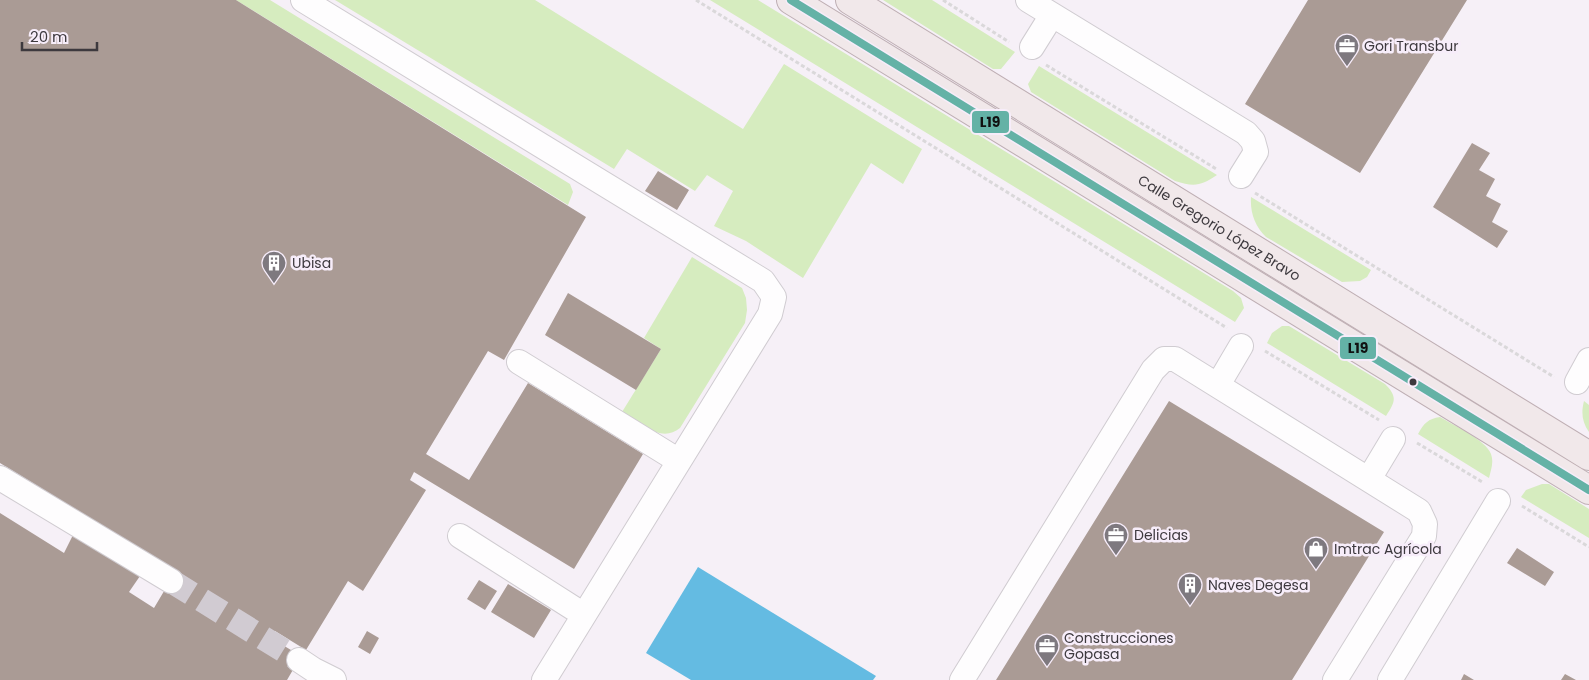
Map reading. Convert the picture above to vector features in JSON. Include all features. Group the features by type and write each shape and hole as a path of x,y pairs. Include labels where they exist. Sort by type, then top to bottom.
{"main road":[{"name":"Calle Gregorio López Bravo","path":"791,0 1589,490"},
{"name":"Calle Gregorio López Bravo","path":"850,0 1589,456"}],"lane":[{"path":"303,0 763,281 774,297 770,314 544,680"},
{"path":"1028,0 1246,133 1253,141 1256,152 1238,180"},
{"path":"1030,52 1052,15"},
{"path":"1218,385 1244,341"},
{"path":"962,680 1153,370 1164,358 1175,359 1419,511 1425,524 1424,536 1335,680"},
{"path":"1567,380 1589,360"},
{"path":"519,362 679,461"},
{"path":"1369,479 1396,433"},
{"path":"0,478 171,580"},
{"path":"1390,680 1501,496"},
{"path":"460,536 584,615"},
{"path":"299,660 334,680"}],"path":[{"path":"696,0 1244,341 1589,547"},
{"path":"943,0 1567,380"}],"green space":[{"path":"236,0 270,0 570,184 573,192 568,205"},
{"path":"335,0 535,0 743,129 784,64 922,149 903,184 871,163 803,278 746,241 714,226 733,191 707,175 695,191 627,149 614,169"},
{"path":"710,0 758,0 1233,291 1241,298 1244,308 1235,322"},
{"path":"883,0 932,0 1015,52 1001,69 993,69"},
{"path":"1039,66 1217,175 1202,183 1192,185 1175,181 1031,92 1028,84"},
{"path":"1251,197 1371,270 1367,277 1360,281 1342,282 1266,237 1254,219"},
{"path":"692,257 742,288 746,298 745,323 680,428 665,434 658,433 643,426 622,412 661,349 644,338"},
{"path":"1282,326 1289,326 1385,384 1392,393 1394,400 1386,416 1267,343 1272,333"},
{"path":"1584,401 1589,405 1589,432 1583,417"},
{"path":"1440,417 1476,438 1488,449 1492,460 1489,478 1418,434 1427,422"},
{"path":"1542,484 1549,484 1589,509 1589,538 1521,497 1526,490"}],"water":[{"path":"698,567 876,676 873,680 691,680 646,653"}],"building":[{"name":"Ubisa","path":"0,0 236,0 586,217 504,360 488,351 426,454 469,480 528,383 643,454 574,569 414,472 410,480 426,490 363,591 348,581 306,650 275,631 271,638 301,656 287,680 0,680 0,513 64,553 73,535 140,576 129,592 154,608 176,571 0,463"},
{"name":"Gori Transbur","path":"1308,0 1467,0 1360,173 1245,104"},
{"path":"1472,143 1490,153 1479,170 1495,179 1486,196 1501,204 1492,222 1508,231 1497,248 1433,207"},
{"path":"658,171 689,190 677,210 645,191"},
{"path":"568,293 661,349 636,390 545,335"},
{"name":"Naves Degesa","path":"1169,401 1384,532 1292,680 996,680"},
{"path":"1517,548 1554,572 1545,586 1507,563"},
{"path":"479,580 497,591 485,610 467,599"},
{"path":"508,584 551,610 534,638 491,612"},
{"path":"367,631 379,638 370,654 358,647"},
{"path":"1464,674 1474,680 1461,680"},
{"path":"1565,674 1576,680 1561,680"}],"tunnel":[{"path":"171,581 299,660"}],"transit line":[{"name":"L19","path":"791,0 1589,490"}],"place":[{"name":"Gori Transbur","path":"1347,67"},
{"name":"Ubisa","path":"274,284"},
{"name":"Delicias","path":"1116,556"},
{"name":"Imtrac Agrícola","path":"1316,570"},
{"name":"Naves Degesa","path":"1190,606"},
{"name":"Construcciones Gopasa","path":"1047,667"}]}
